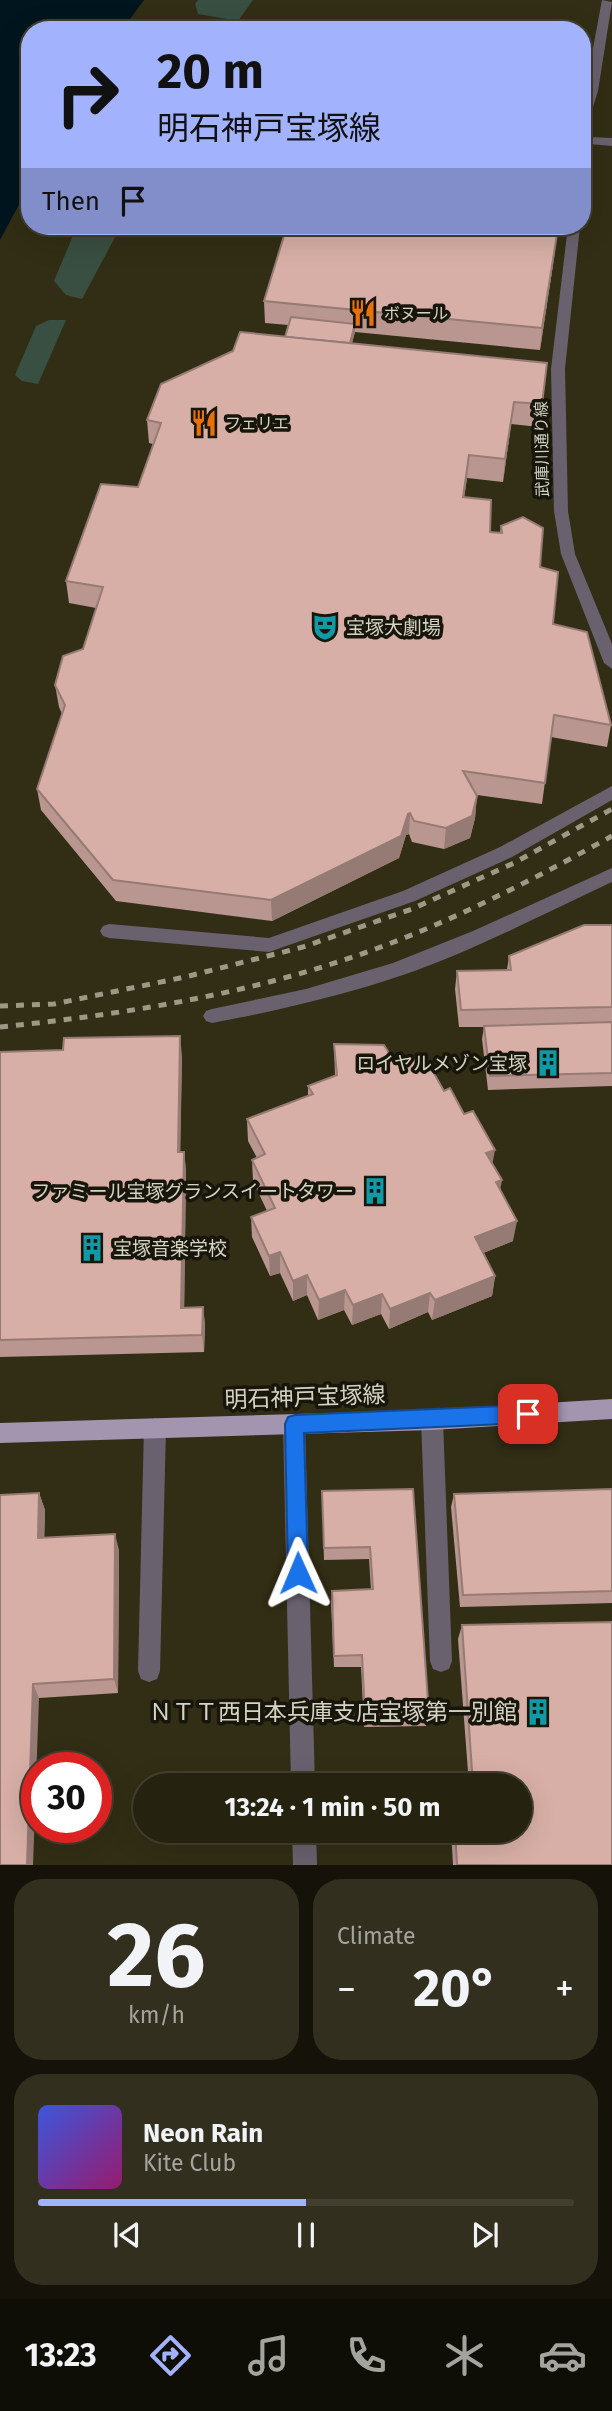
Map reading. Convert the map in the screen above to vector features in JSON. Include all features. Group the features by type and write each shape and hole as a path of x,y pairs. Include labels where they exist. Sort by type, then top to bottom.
{"main road":[{"name":"明石神戸宝塚線","path":"0,1433 432,1420 612,1409"}],"street":[{"path":"591,94 607,0"},
{"path":"591,145 612,142"},
{"name":"武庫川通り線","path":"574,235 558,369 561,511 568,554 612,663"},
{"path":"109,931 268,944 409,897 506,852 612,792"},
{"path":"212,1016 284,1002 397,969 457,946 612,874"},
{"path":"432,1420 441,1661"},
{"path":"295,1424 303,1773"},
{"path":"149,1671 155,1427"},
{"path":"304,1843 305,1865"}],"green space":[{"path":"198,0 253,0 238,21 198,14 195,4"},
{"path":"73,235 116,235 82,299 66,295 54,281"},
{"path":"49,320 66,320 38,384 22,381 15,375 36,326"}],"water":[{"path":"0,0 144,0 129,21 21,21 21,201 0,240"}],"building":[{"path":"284,235 557,235 542,328 264,301"},
{"path":"291,317 355,324 350,343 285,337"},
{"name":"宝塚大劇場","path":"240,332 547,363 542,404 514,402 505,459 469,455 463,497 491,500 490,532 502,533 501,526 523,517 543,528 540,567 558,572 553,624 587,632 611,725 554,715 545,783 463,771 477,796 472,816 446,828 414,821 410,813 401,836 271,900 113,880 37,789 65,705 55,685 63,656 83,649 103,587 66,581 101,484 138,487 161,423 147,420 161,384 233,351"},
{"path":"584,925 612,925 612,1007 461,1010 457,971 511,970 509,956"},
{"name":"ロイヤルメゾン宝塚","path":"612,1022 612,1073 490,1076 484,1026"},
{"name":"宝塚音楽学校","path":"180,1036 178,1152 184,1152 181,1308 203,1307 202,1335 0,1340 0,1052 63,1050 64,1038"},
{"name":"ファミール宝塚グランスイートタワー","path":"334,1044 384,1045 396,1064 423,1054 444,1091 450,1088 464,1114 473,1111 495,1150 486,1153 502,1180 496,1182 517,1221 475,1237 495,1276 435,1300 430,1293 390,1309 382,1294 353,1305 345,1290 319,1300 307,1275 293,1281 280,1252 269,1256 251,1217 275,1208 252,1160 265,1154 247,1119 313,1094 308,1086 337,1075"},
{"path":"413,1489 429,1715 365,1717 362,1655 334,1656 332,1591 373,1589 370,1547 324,1548 322,1491"},
{"path":"612,1489 612,1591 463,1595 454,1494"},
{"path":"39,1493 38,1538 115,1534 114,1679 33,1684 31,1752 21,1752 21,1843 28,1843 27,1865 0,1865 0,1495"},
{"name":"ＮＴＴ西日本兵庫支店宝塚第一別館","path":"612,1622 612,1865 457,1865 456,1843 532,1843 532,1773 472,1773 462,1625"}],"railway":[{"path":"0,1006 54,1004 185,977 303,947 412,909 514,863 612,809"},
{"path":"0,1027 96,1016 192,1000 286,978 332,964 378,948 468,910 612,836"}],"place":[{"name":"ボヌール","path":"363,313"},
{"name":"フェリエ","path":"204,423"},
{"name":"宝塚大劇場","path":"325,627"},
{"name":"ロイヤルメゾン宝塚","path":"548,1063"},
{"name":"ファミール宝塚グランスイートタワー","path":"375,1191"},
{"name":"宝塚音楽学校","path":"92,1248"},
{"name":"ＮＴＴ西日本兵庫支店宝塚第一別館","path":"538,1712"}],"route":[{"path":"298,1573 295,1424 528,1414"}]}
